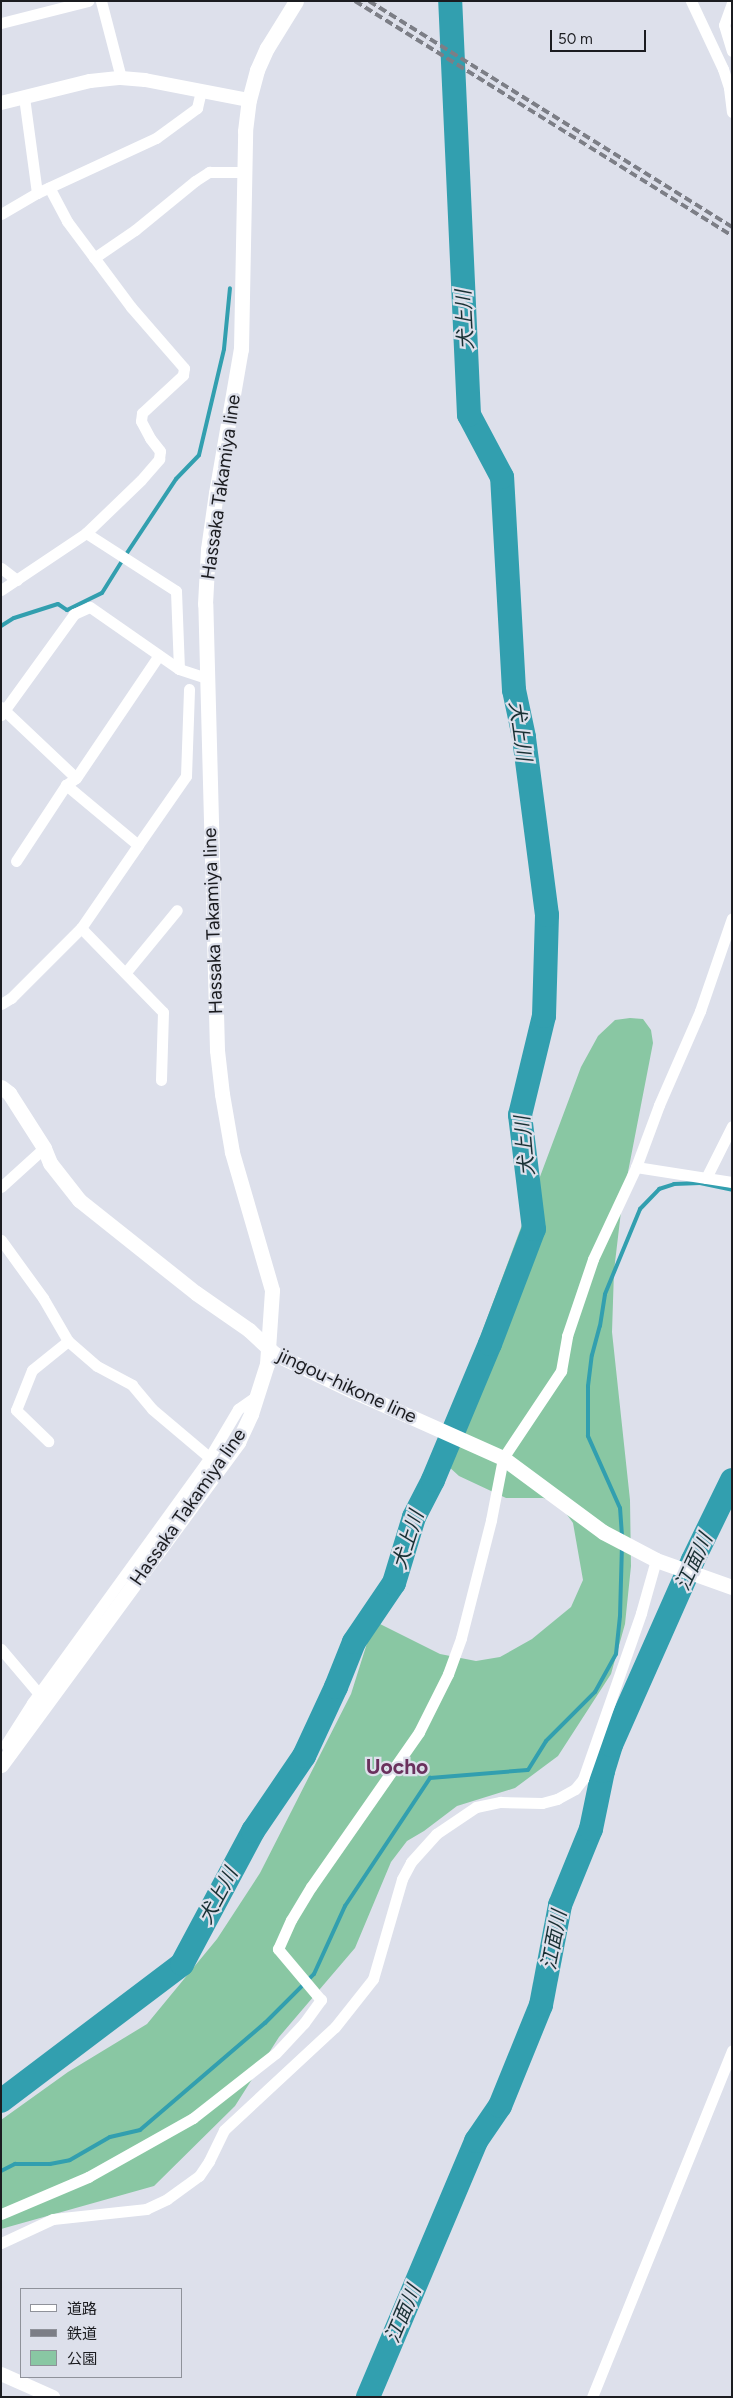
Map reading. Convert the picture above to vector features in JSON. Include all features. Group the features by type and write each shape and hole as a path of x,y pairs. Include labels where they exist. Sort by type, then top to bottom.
{"main road":[{"name":"Hassaka Takamiya line","path":"6,1759 238,1442 258,1395 267,1364 272,1290 232,1152 217,1050 205,604 208,549 241,349 245,131 249,100 257,70 267,48 296,1"},
{"name":"jingou-hikone line","path":"1,1087 9,1093 44,1148 50,1163 80,1200 196,1293 249,1330 285,1359 498,1456 603,1532 656,1560 732,1586"}],"street":[{"path":"1,24 88,1"},
{"path":"101,1 121,78"},
{"path":"691,1 729,88"},
{"path":"732,3 724,24 732,51"},
{"path":"732,66 729,88 732,112"},
{"path":"1,104 90,81 121,78 145,80 249,100"},
{"path":"1,214 49,187 156,138 197,108 201,90"},
{"path":"24,97 37,193"},
{"path":"94,258 134,230 209,172 245,172"},
{"path":"1,590 86,533 141,480 159,459 160,451 141,421 142,413 183,375 184,368 131,307 94,258 68,221 49,187"},
{"path":"86,533 176,591 179,669"},
{"path":"1,568 17,580"},
{"path":"138,845 2,711 74,614 90,607 179,669 206,678"},
{"path":"16,861 159,655"},
{"path":"1,1004 11,998 81,928 186,776 189,689"},
{"path":"126,972 177,910"},
{"path":"1,2214 88,2177 193,2118 276,2053 304,2023 321,2000 278,1949 291,1920 311,1886 419,1732 448,1674 461,1638 491,1520 498,1456 561,1371 567,1336 593,1259 636,1167 658,1105 700,1011 731,923"},
{"path":"81,928 163,1012 161,1080"},
{"path":"706,1178 732,1126"},
{"path":"1,1187 44,1148"},
{"path":"636,1167 732,1182"},
{"path":"1,1240 43,1298 68,1341 98,1366 132,1385 152,1409 210,1458"},
{"path":"48,1442 16,1410 32,1370 68,1341"},
{"path":"6,1759 6,1744 39,1694 210,1458 238,1409 258,1395"},
{"path":"1,2243 53,2219 146,2209 167,2199 199,2176 209,2161 224,2130 335,2027 373,1979 402,1879 411,1862 436,1834 476,1807 500,1802 542,1803 557,1799 575,1789 583,1779 641,1613 656,1560"},
{"path":"1,1649 39,1694"},
{"path":"592,2397 732,2050"},
{"path":"1,2374 53,2397"}],"green space":[{"path":"643,1019 651,1030 653,1043 622,1203 614,1271 612,1332 630,1500 631,1566 625,1624 611,1674 558,1756 515,1788 457,1806 424,1831 407,1841 391,1862 355,1948 279,2037 235,2106 154,2186 1,2229 1,2120 68,2072 147,2024 217,1939 260,1873 351,1694 374,1621 440,1654 476,1661 500,1657 532,1639 571,1607 583,1580 573,1523 558,1502 543,1498 506,1498 459,1476 436,1455 581,1067 598,1036 615,1020"}],"waterway":[{"name":"犬上川","path":"1,2101 182,1964 253,1831 304,1756 336,1687 354,1642 394,1583 414,1517 433,1480 490,1344 534,1229 520,1115 544,1016 547,915 524,737 514,690 502,477 469,415 450,1"},
{"path":"127,553 176,479 199,455 224,349 230,288"},
{"path":"1,626 14,618 58,604 67,610 102,593 122,561"},
{"path":"622,1536 620,1508 588,1436 588,1386 592,1355 600,1326 605,1294 640,1209 659,1189 674,1184 700,1183 732,1190"},
{"name":"江面川","path":"368,2397 476,2141 500,2106 541,2005 560,1905 591,1829 603,1771 611,1745 693,1560 732,1480"},
{"path":"1,2171 15,2164 50,2164 70,2160 110,2137 140,2130 265,2023 314,1974 345,1906 430,1778 528,1770 546,1741 595,1692 616,1654 620,1616 622,1546"}],"railway":[{"path":"355,1 732,236"},
{"path":"369,1 732,227"}],"district":[{"name":"Uocho","path":"397,1767"}]}
